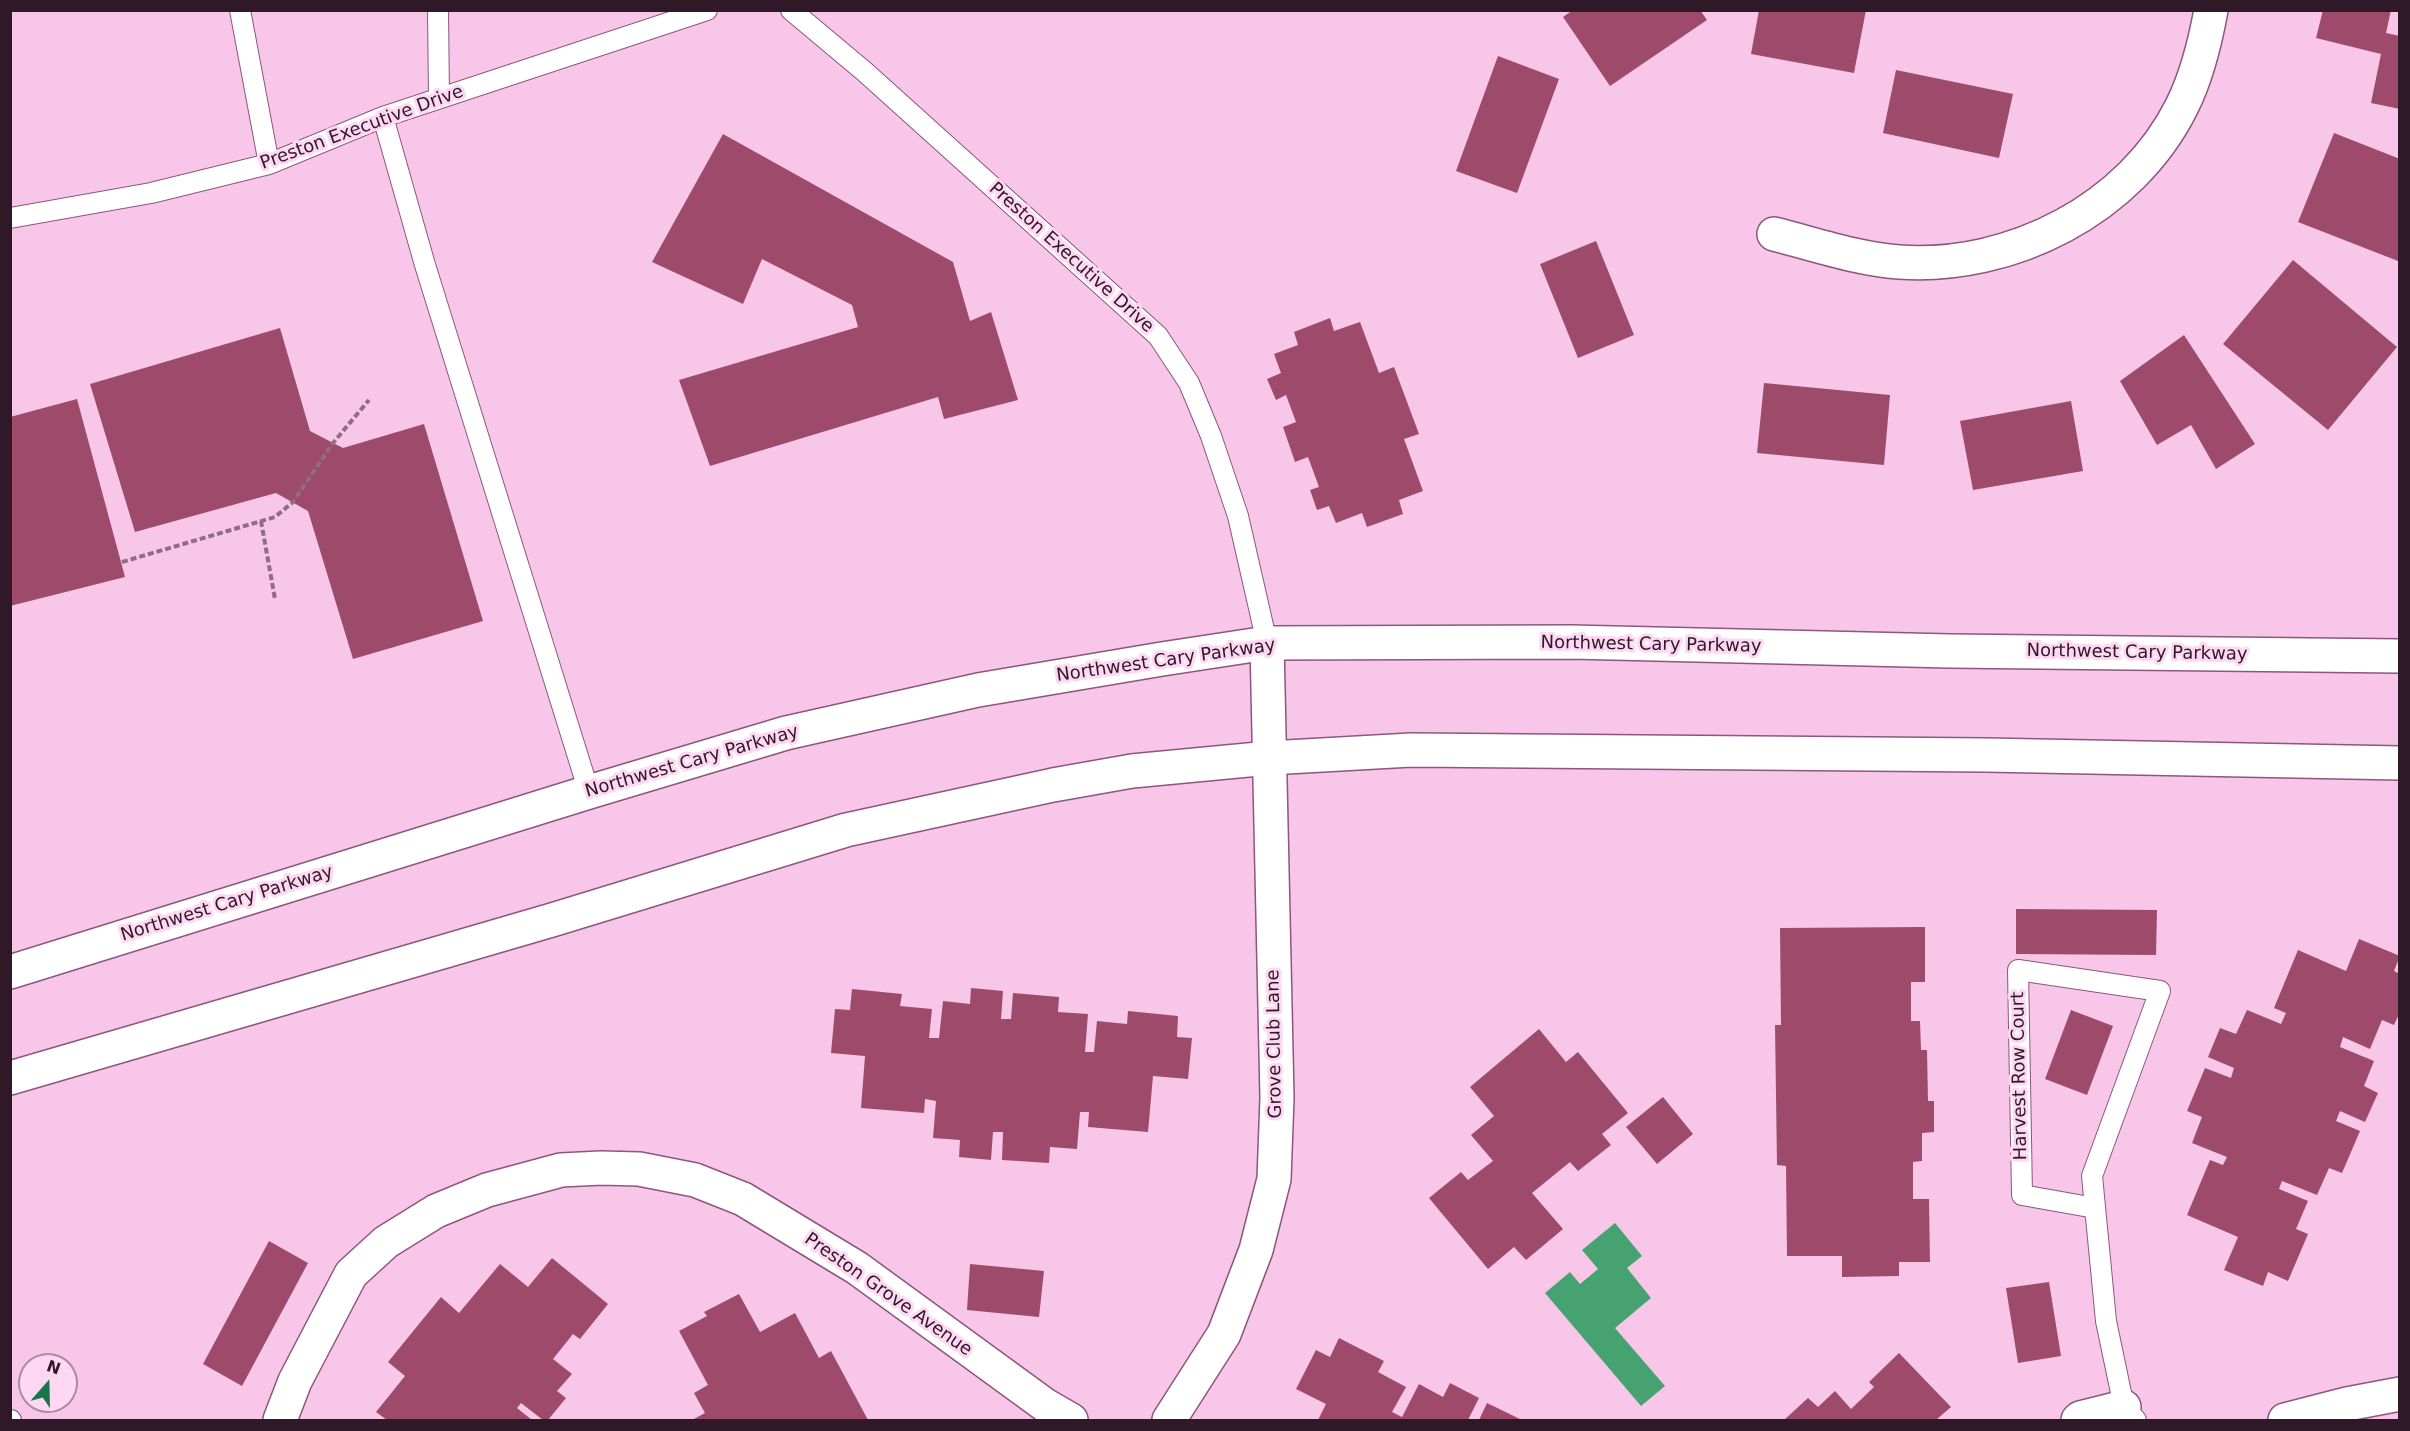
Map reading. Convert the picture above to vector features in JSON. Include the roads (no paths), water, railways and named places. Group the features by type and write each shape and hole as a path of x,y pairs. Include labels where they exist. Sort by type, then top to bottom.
{"main road":[{"path":"1774,234 1849,253 1897,262 1938,263 1981,257 2024,244 2063,226 2109,196 2142,164 2166,133 2182,106 2203,51 2211,10"},
{"name":"Northwest Cary Parkway","path":"10,972 786,733 978,690 1162,658 1267,644 1571,642 1950,651 2400,656"},
{"name":"Grove Club Lane","path":"1169,1420 1224,1334 1256,1250 1274,1179 1277,1098 1267,644"},
{"path":"10,1078 552,920 846,830 1053,785 1132,771 1269,758 1411,750 1997,755 2400,764"},
{"name":"Preston Grove Avenue","path":"280,1420 294,1381 351,1274 386,1242 436,1210 487,1190 561,1170 601,1167 639,1169 694,1180 742,1199 857,1268 1051,1415"},
{"path":"2285,1420 2347,1404 2400,1394"},
{"name":"Harvest Row Court","path":"2078,1420 2130,1414"}],"lane":[{"path":"240,10 269,164"},
{"path":"438,10 439,98"},
{"name":"Preston Executive Drive","path":"10,219 151,194 269,164 383,117 707,10"},
{"name":"Preston Executive Drive","path":"791,10 865,72 1158,336 1189,383 1211,436 1238,516 1267,644"},
{"path":"383,117 425,265 589,792"},
{"name":"Harvest Row Court","path":"2095,1208 2022,1195 2018,970 2160,991 2092,1176 2106,1321 2130,1414"}]}
